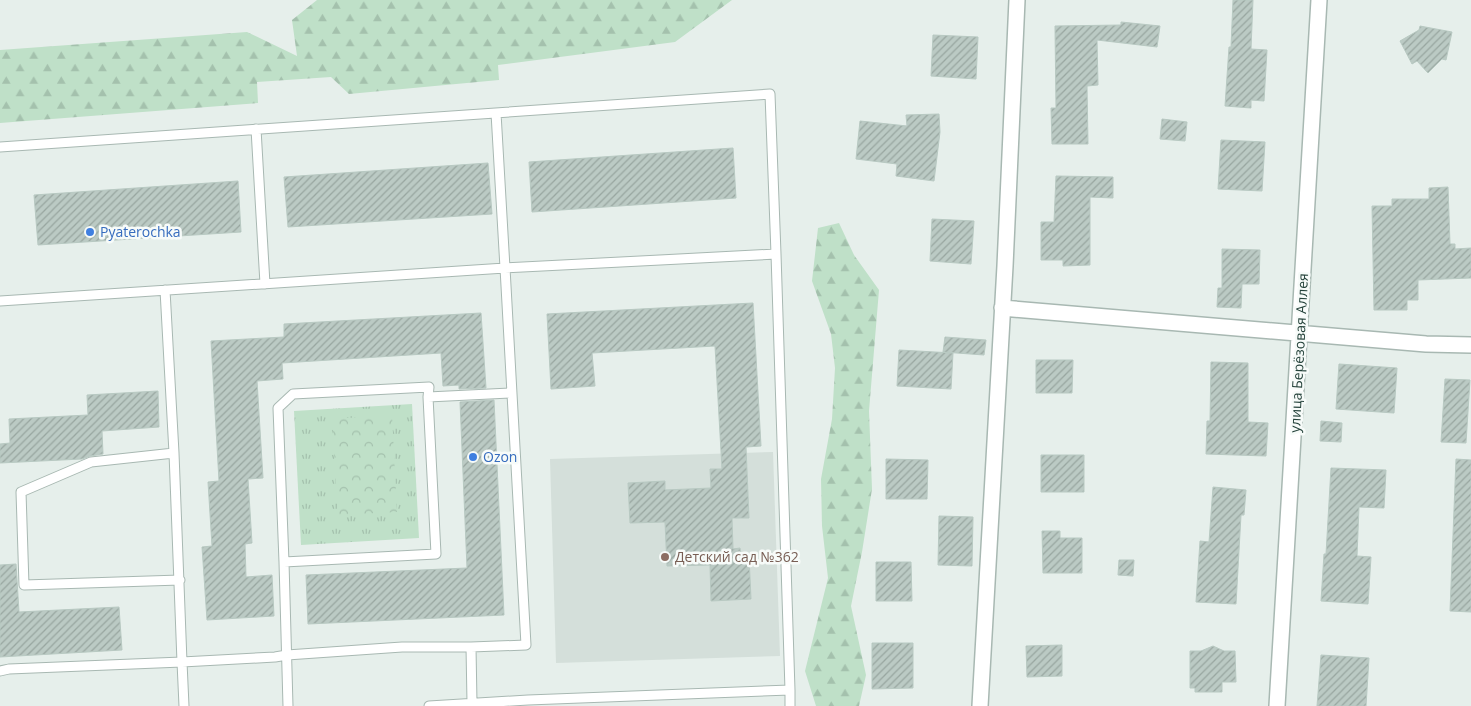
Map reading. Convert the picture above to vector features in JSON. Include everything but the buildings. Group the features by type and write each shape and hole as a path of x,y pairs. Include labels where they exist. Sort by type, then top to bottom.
{"street":[{"path":"980,706 1018,0"},
{"name":"улица Берёзовая Аллея","path":"1277,706 1320,0"},
{"path":"1002,308 1426,344 1471,345"}],"lane":[{"path":"0,147 770,94 790,706"},
{"path":"0,671 9,669 275,657 287,654 402,647 526,645 496,113"},
{"path":"256,129 264,284"},
{"path":"0,301 506,268 776,254"},
{"path":"164,290 174,453 184,706"},
{"path":"284,562 436,554 429,387 293,394 278,408 288,706"},
{"path":"428,397 512,393"},
{"path":"174,453 91,462 21,492 24,585 180,580"},
{"path":"471,647 472,703"},
{"path":"428,706 790,690"}],"shaded area":[{"name":"Детский сад №362","path":"773,452 780,656 556,663 550,459"}],"green space":[{"path":"317,0 732,0 675,42 498,65 499,80 349,94 331,77 257,82 258,103 0,123 0,50 247,32 297,56 292,20"},
{"path":"839,223 854,255 879,290 869,411 872,489 851,606 866,675 859,706 816,706 805,671 828,578 822,526 821,479 832,419 835,368 831,334 812,281 818,228"},
{"path":"412,404 419,538 301,545 294,411"},
{"path":"392,415 397,512 338,515 332,419"}],"place":[{"name":"Pyaterochka","path":"90,232"},
{"name":"Ozon","path":"473,457"},
{"name":"Детский сад №362","path":"665,557"}]}
